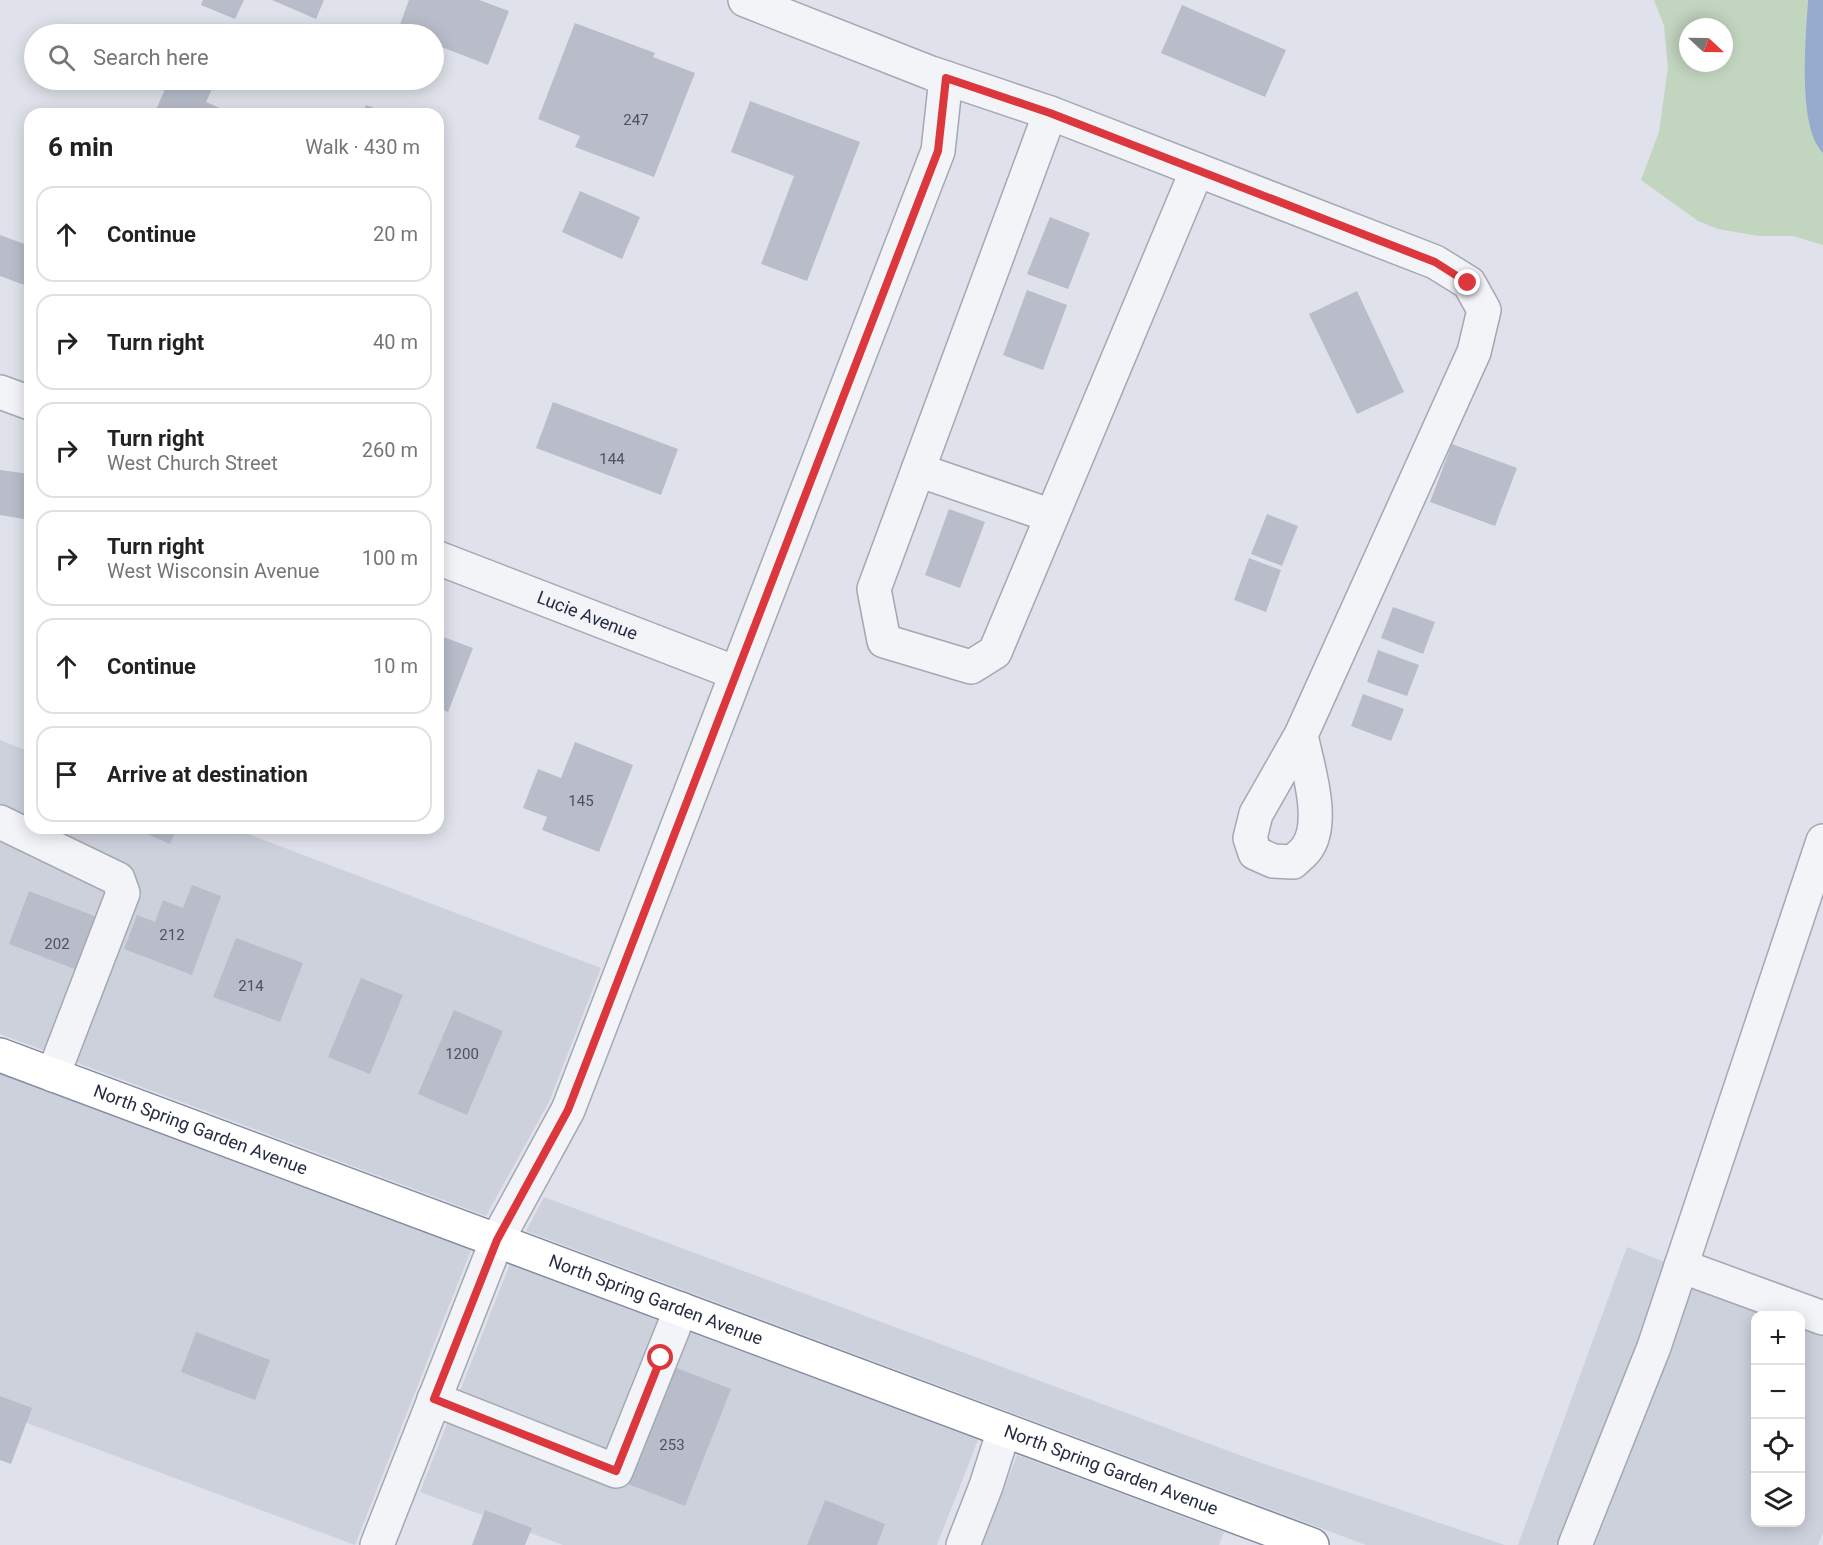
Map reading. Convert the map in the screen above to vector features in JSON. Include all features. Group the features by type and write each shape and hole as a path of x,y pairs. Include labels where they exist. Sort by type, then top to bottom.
{"highway":[{"name":"North Spring Garden Avenue","path":"0,1055 1312,1545"}],"street":[{"path":"745,0 938,75 1050,113 1435,262 1468,283 1484,310 1474,352 1300,735"},
{"path":"377,1545 497,1240 568,1110 938,151 938,75"},
{"path":"1050,113 874,589 885,641 971,667 995,652 1197,170"},
{"path":"0,392 24,401"},
{"path":"918,470 1052,516"},
{"name":"Lucie Avenue","path":"444,560 736,673"},
{"path":"0,822 24,834"},
{"path":"25,834 118,879 123,893 53,1075"},
{"path":"1575,1545 1654,1347 1823,841"},
{"path":"1681,1266 1823,1318"},
{"path":"434,1399 616,1471 681,1309"},
{"path":"963,1545 986,1486 1004,1430"}],"shaded area":[{"path":"0,740 24,750 24,834 248,834 601,968 549,1102 486,1216 0,1034"},
{"path":"0,1074 471,1250 355,1545 0,1413"},
{"path":"544,1197 1253,1460 1505,1545 1366,1545 526,1231"},
{"path":"1627,1247 1789,1311 1751,1311 1751,1527 1805,1527 1805,1318 1823,1325 1823,1533 1818,1545 1518,1545"},
{"path":"510,1264 978,1440 937,1545 563,1545 420,1492"},
{"path":"1017,1455 1224,1532 1219,1545 982,1545"}],"green space":[{"path":"1654,0 1808,0 1806,44 1817,147 1823,153 1823,245 1793,236 1759,236 1718,229 1698,221 1641,180 1659,132 1668,67 1664,26"}],"water":[{"path":"1808,0 1823,0 1823,153 1809,123 1806,103 1805,57"}],"building":[{"path":"203,0 244,0 235,19 201,5"},
{"path":"272,0 324,0 316,19"},
{"path":"409,0 479,0 509,11 488,65 444,48 444,24 400,24"},
{"path":"1182,5 1286,50 1265,97 1161,53"},
{"path":"575,23 655,53 653,57 695,73 654,177 575,147 580,136 538,119"},
{"path":"165,90 211,90 206,102 220,108 157,108"},
{"path":"750,101 860,142 807,281 761,264 794,176 731,152"},
{"path":"580,191 640,217 622,259 562,232"},
{"path":"1050,217 1090,233 1068,289 1027,274"},
{"path":"0,235 24,244 24,285 0,276"},
{"path":"1027,290 1067,305 1043,370 1003,355"},
{"path":"1357,291 1404,392 1357,414 1309,314"},
{"path":"553,402 678,449 661,495 536,448"},
{"path":"1452,444 1517,468 1495,526 1430,502"},
{"path":"0,470 24,473 24,519 0,515"},
{"path":"949,509 985,522 960,588 925,575"},
{"path":"1267,514 1298,526 1282,566 1251,554"},
{"path":"1249,558 1281,570 1266,612 1234,600"},
{"path":"1393,607 1435,622 1423,654 1381,638"},
{"path":"444,637 473,648 448,712 444,710"},
{"path":"1378,650 1419,665 1407,696 1367,682"},
{"path":"1363,694 1404,709 1391,741 1351,726"},
{"path":"575,742 633,765 599,852 542,830 547,817 523,808 538,769 561,778"},
{"path":"147,834 174,834 170,844"},
{"path":"192,885 221,896 192,975 124,949 137,915 155,922 163,900 183,908"},
{"path":"29,891 97,917 77,970 9,944"},
{"path":"236,938 303,963 280,1022 213,997"},
{"path":"361,978 403,995 370,1074 328,1057"},
{"path":"454,1010 503,1031 467,1115 418,1094"},
{"path":"196,1332 270,1360 255,1400 181,1372"},
{"path":"674,1367 731,1389 685,1506 628,1484"},
{"path":"0,1396 32,1408 11,1464 0,1460"},
{"path":"825,1500 885,1524 877,1545 807,1545"},
{"path":"485,1510 532,1528 525,1545 472,1545"}],"route":[{"path":"661,1358 616,1471 434,1399 497,1240 568,1110 938,151 946,78 1050,113 1435,262 1468,283"}]}
